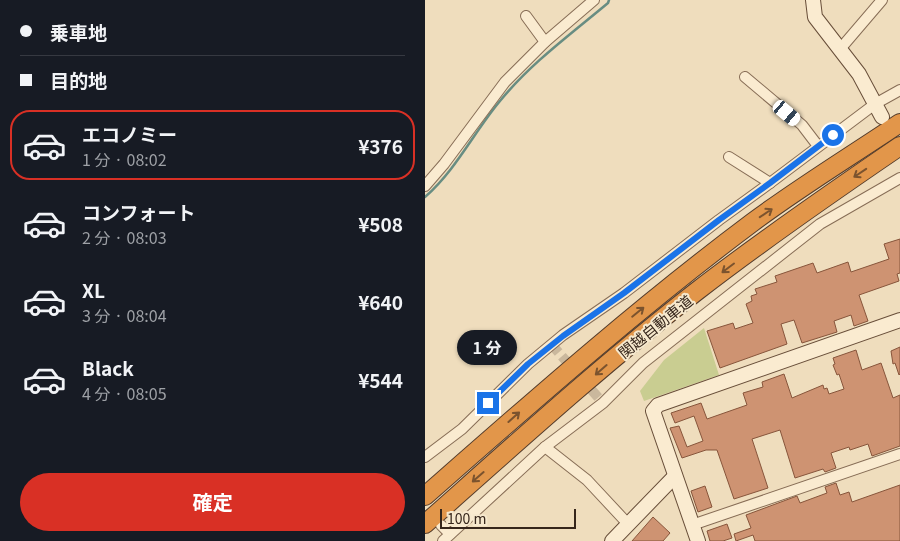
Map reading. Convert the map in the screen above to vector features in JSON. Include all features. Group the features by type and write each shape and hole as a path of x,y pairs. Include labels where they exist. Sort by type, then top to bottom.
{"highway":[{"name":"関越自動車道","path":"425,496 595,347 683,275 755,221 900,123"},
{"name":"関越自動車道","path":"433,525 608,364 697,292 824,198 900,146"}],"street":[{"path":"813,0 815,17 841,48 859,74 882,117"},
{"path":"841,48 882,0"},
{"path":"425,186 444,164 505,82 590,1"},
{"path":"526,16 545,42"},
{"path":"745,77 802,125 819,146"},
{"path":"425,457 462,429 528,364 563,336 624,293 875,104 900,90"},
{"path":"729,157 770,183"},
{"path":"433,525 447,538 545,447 603,403 643,363 820,224 900,178"},
{"path":"698,541 653,411 658,405 900,320"},
{"path":"545,447 587,480 627,524"},
{"path":"692,525 900,454"},
{"path":"612,541 675,476"}],"green space":[{"path":"704,328 719,375 644,401 640,391 664,360"}],"building":[{"path":"900,239 900,273 897,274 899,281 859,295 868,321 854,326 851,315 834,321 837,332 802,343 794,320 781,324 787,344 720,368 707,331 733,323 735,329 753,323 746,304 752,301 751,296 757,294 755,289 777,282 775,276 813,263 817,273 848,262 851,272 889,259 884,244"},
{"path":"900,347 899,375 895,363 893,364 891,351"},
{"path":"856,350 862,370 881,363 893,398 900,395 900,446 872,456 868,444 850,450 849,447 831,453 836,468 825,472 823,469 795,478 780,430 752,439 768,488 734,499 717,450 706,450 682,458 670,428 679,426 687,447 703,441 694,416 675,423 671,413 701,403 707,419 747,405 743,393 763,387 762,382 784,374 792,398 823,385 824,389 827,388 829,394 844,389 839,374 837,375 833,365 835,364 833,358"},
{"path":"836,483 840,495 849,492 852,502 900,485 900,541 755,541 753,535 736,541 734,534 751,528 746,515 797,496 800,503 827,493 825,487"},
{"path":"705,486 712,507 698,512 691,491"},
{"path":"653,517 670,533 663,541 632,541"},
{"path":"727,524 732,538 723,541 710,541 707,531"}],"waterway":[{"path":"425,197 446,175 512,87 538,61 608,3 609,0"}],"tunnel":[{"path":"552,345 603,403"}],"route":[{"path":"488,403 528,364 563,336 624,293 833,135"}]}
